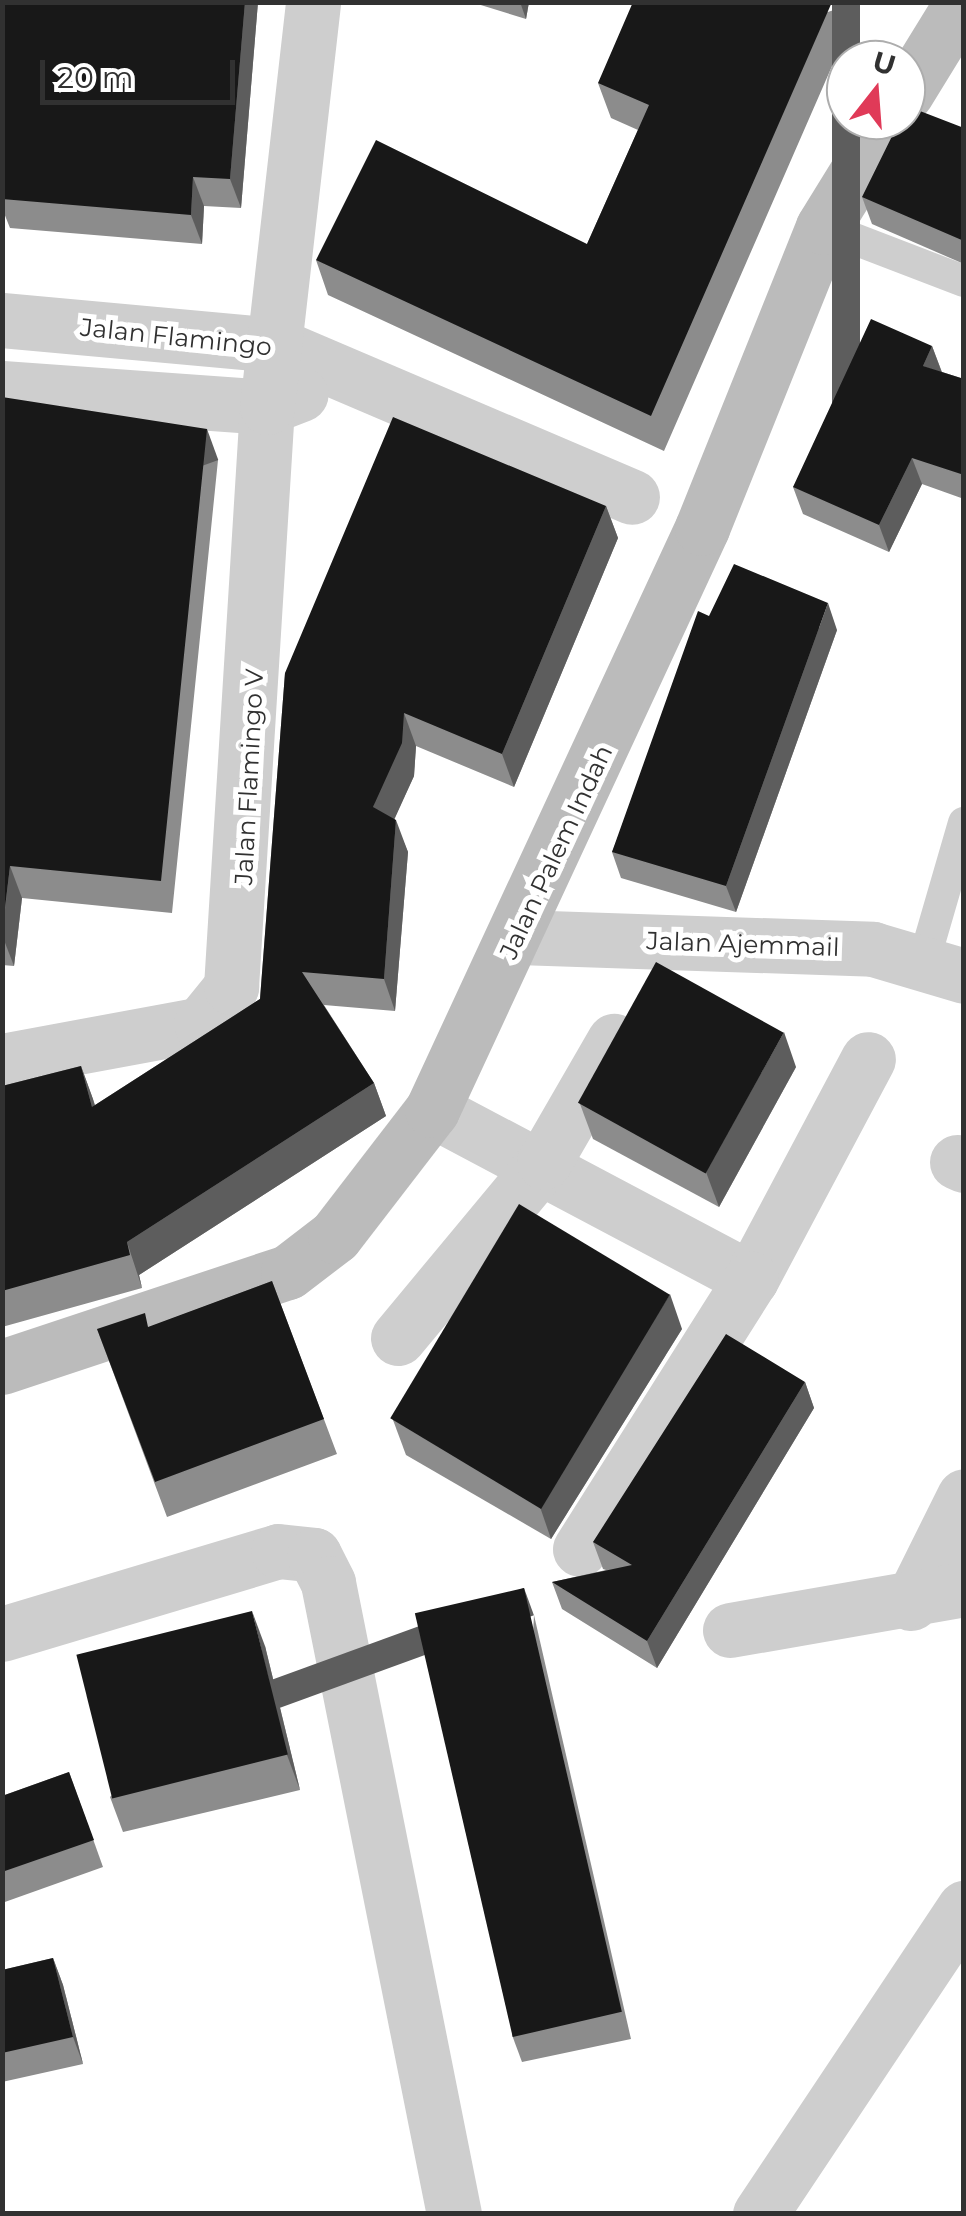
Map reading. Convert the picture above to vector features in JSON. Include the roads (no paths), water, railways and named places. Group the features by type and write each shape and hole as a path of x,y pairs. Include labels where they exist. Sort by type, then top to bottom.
{"street":[{"name":"Jalan Flamingo V","path":"17,1058 202,1024 231,987 267,408 313,2"},
{"path":"926,60 962,2"},
{"name":"Jalan Palem Indah","path":"2,1367 288,1272 335,1236 432,1110 518,937 702,528 823,227 877,140"},
{"name":"Jalan Flamingo","path":"2,320 276,345 342,378 632,498"},
{"path":"2,388 267,408 342,378"},
{"name":"Jalan Ajemmail","path":"518,937 874,949 943,970"},
{"path":"398,1338 544,1162 614,1041"},
{"path":"580,1549 751,1280 868,1059"},
{"path":"432,1110 544,1162 751,1280"},
{"path":"911,1603 964,1496"},
{"path":"2,1634 278,1550 314,1555 328,1583 454,2214"},
{"path":"730,1630 911,1603 964,1589"},
{"path":"760,2214 964,1908"}],"lane":[{"path":"823,227 964,281"},
{"path":"943,970 964,823"}]}
